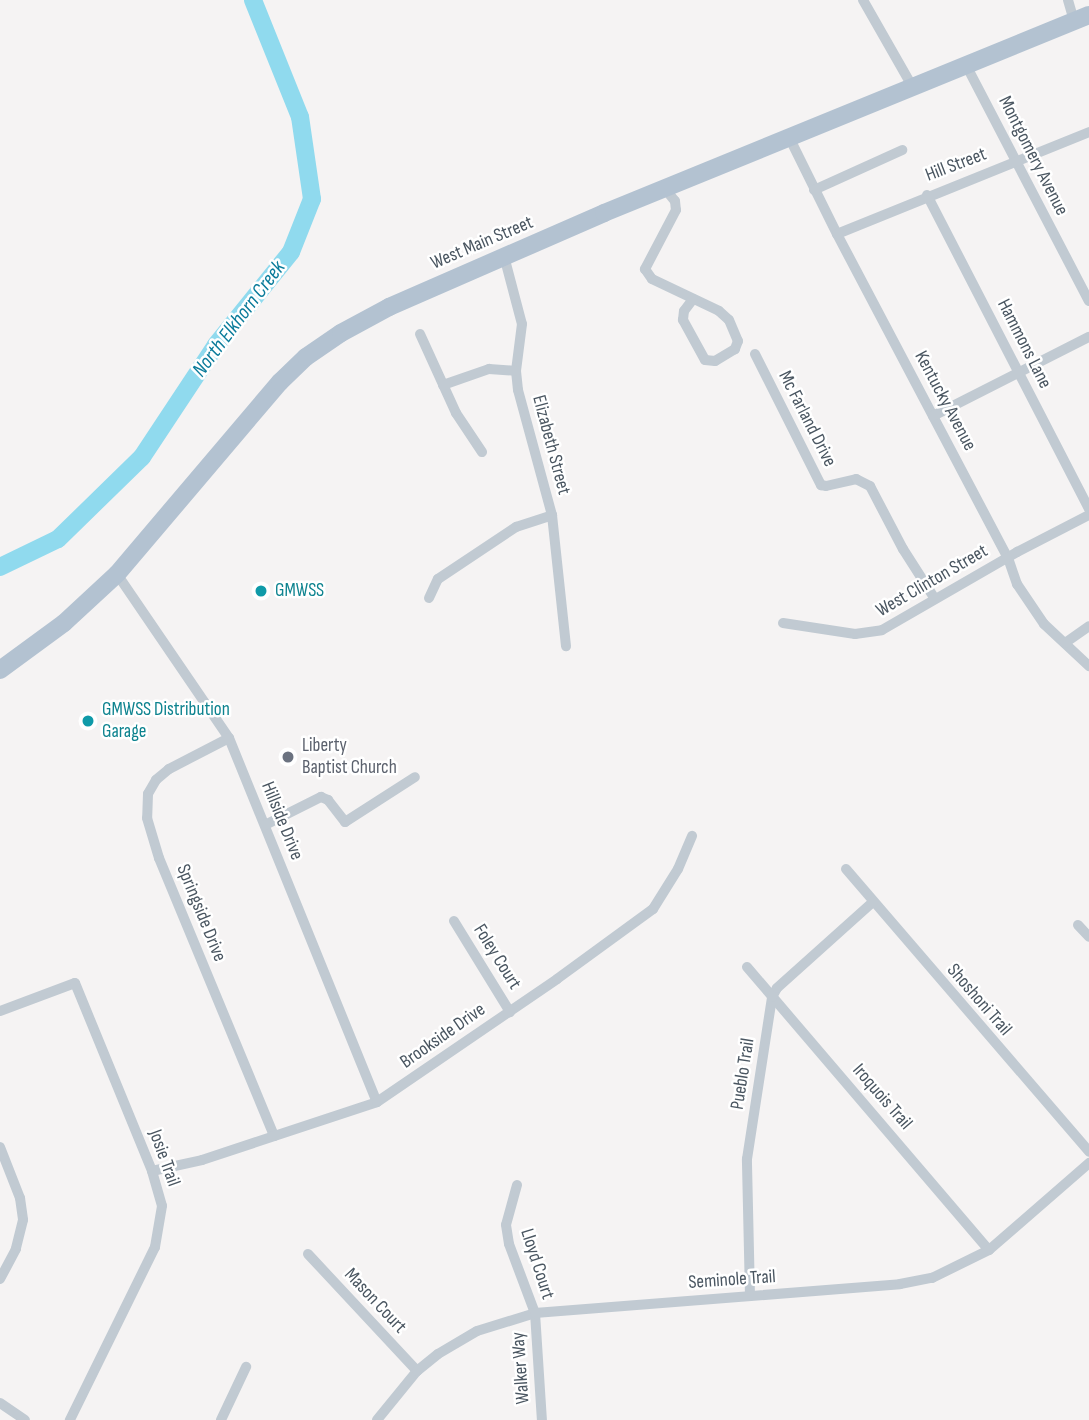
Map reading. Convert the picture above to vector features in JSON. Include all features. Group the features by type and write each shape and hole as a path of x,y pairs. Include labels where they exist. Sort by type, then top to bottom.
{"main road":[{"name":"West Main Street","path":"0,670 74,615 117,574 163,524 260,404 306,357 363,320 503,256 1082,18"}],"street":[{"path":"863,0 912,86"},
{"path":"1068,0 1082,18"},
{"name":"Montgomery Avenue","path":"966,65 1089,301"},
{"name":"Hill Street","path":"836,234 927,195 1089,132"},
{"name":"Kentucky Avenue","path":"789,137 836,234 1008,558 1024,594 1044,624 1089,666"},
{"path":"814,190 902,150"},
{"path":"666,190 675,201 676,210 645,269 652,279 719,311 736,330 738,341 735,349 715,361 705,360 683,320 684,311 693,299"},
{"name":"Hammons Lane","path":"927,195 1089,509"},
{"name":"Elizabeth Street","path":"503,256 522,324 516,371 521,405 552,514 566,646"},
{"path":"420,334 456,412 482,452"},
{"path":"933,416 1089,337"},
{"name":"Mc Farland Drive","path":"755,354 821,485 856,479 870,486 903,549 935,599"},
{"path":"443,385 489,369 516,371"},
{"path":"429,598 439,579 516,527 552,514"},
{"name":"West Clinton Street","path":"783,623 855,634 872,633 1089,515"},
{"name":"Hillside Drive","path":"117,574 229,738 377,1102"},
{"path":"1065,643 1089,626"},
{"name":"Springside Drive","path":"229,738 169,769 156,780 148,794 147,818 159,858 274,1136"},
{"path":"265,825 321,797 328,800 345,822 415,777"},
{"name":"Brookside Drive","path":"152,1171 202,1160 377,1102 510,1012 653,909 678,869 692,836"},
{"name":"Shoshoni Trail","path":"846,869 1089,1152"},
{"path":"772,997 777,988 873,902"},
{"name":"Foley Court","path":"454,922 510,1012"},
{"path":"1078,925 1089,937"},
{"name":"Iroquois Trail","path":"747,967 989,1250"},
{"name":"Josie Trail","path":"0,1011 75,983 152,1171 162,1206 156,1247 70,1420"},
{"name":"Pueblo Trail","path":"750,1296 747,1159 772,997"},
{"path":"0,1147 20,1198 23,1220 16,1249 0,1279"},
{"name":"Seminole Trail","path":"377,1420 418,1371 438,1354 477,1331 535,1313 900,1284 932,1278 956,1269 989,1250 1089,1163"},
{"name":"Lloyd Court","path":"517,1185 508,1210 507,1234 535,1313"},
{"name":"Mason Court","path":"307,1254 418,1371"},
{"name":"Walker Way","path":"535,1313 542,1420"},
{"path":"221,1420 246,1367"},
{"path":"0,1403 25,1420"}],"waterway":[{"name":"North Elkhorn Creek","path":"0,567 58,539 142,457 216,345 291,252 312,199 300,117 253,0"}],"place":[{"name":"GMWSS","path":"261,591"},
{"name":"GMWSS Distribution Garage","path":"88,721"},
{"name":"Liberty Baptist Church","path":"288,757"}]}
